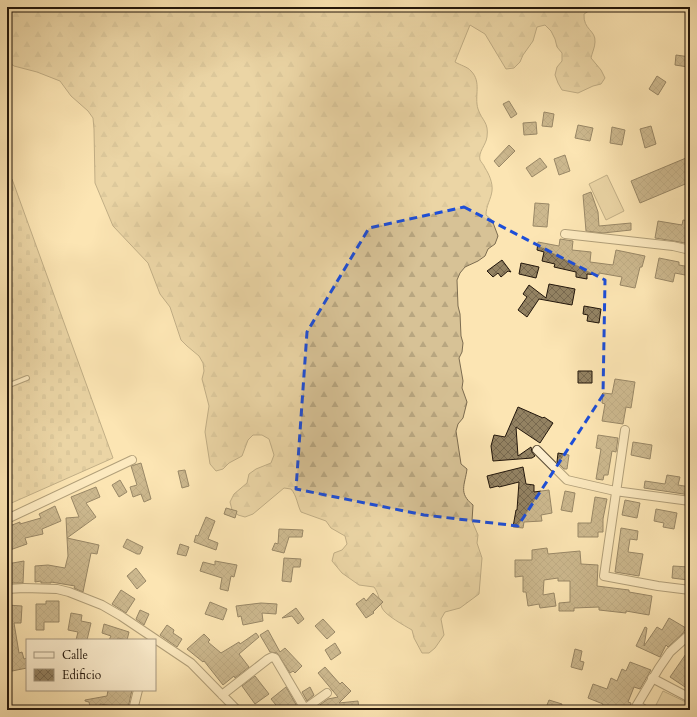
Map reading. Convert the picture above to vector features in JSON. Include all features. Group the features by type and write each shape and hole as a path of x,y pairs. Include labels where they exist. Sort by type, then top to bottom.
{"street":[{"path":"565,234 672,246 690,250"},
{"path":"625,430 615,491 604,576 690,590"},
{"path":"537,450 567,480 615,491 690,501"},
{"path":"7,519 132,460"},
{"path":"7,589 38,588 57,589 69,592 102,605 122,616 149,638"},
{"path":"645,710 636,708 652,678 670,652 690,634"},
{"path":"156,642 191,663 237,710"},
{"path":"222,694 272,657 275,658 304,709 327,693"},
{"path":"652,678 690,698"},
{"path":"134,710 138,691"},
{"path":"7,705 8,710"}],"lane":[{"path":"7,386 27,378"}],"highlighted area":[{"path":"464,207 605,280 603,395 518,526 424,515 296,489 307,332 369,228"}],"green space":[{"path":"7,7 595,7 584,14 584,19 587,27 595,38 595,46 591,58 601,70 605,78 601,84 578,93 562,90 555,75 557,67 562,61 562,53 557,47 551,31 545,25 537,27 533,41 520,62 514,68 506,69 485,34 470,25 455,62 470,70 474,75 477,84 478,109 487,128 486,140 480,154 480,160 489,176 492,188 486,215 492,220 498,236 495,244 488,249 485,256 465,267 457,280 458,306 463,343 462,352 459,358 463,381 462,388 467,402 463,418 458,424 456,431 461,464 467,469 464,493 468,501 473,505 472,521 478,535 477,543 482,558 479,594 460,608 445,612 441,619 444,635 435,648 429,653 422,653 414,638 412,630 384,611 374,587 359,585 342,573 332,561 334,553 342,550 347,544 345,536 331,528 326,521 301,512 295,494 291,489 284,488 253,514 245,517 238,515 232,510 230,502 234,494 247,483 249,474 256,469 271,463 274,455 269,439 262,435 253,435 248,440 242,456 229,463 223,469 216,471 210,464 205,432 209,406 202,379 204,371 203,363 199,356 181,340 170,307 160,294 148,263 113,226 95,183 93,118 88,111 71,96 60,81 37,72 14,66 7,61"},
{"path":"607,175 624,211 606,220 589,184"},
{"path":"7,179 12,179 113,458 7,505"},
{"path":"663,691 690,704 690,710 654,709"}],"building":[{"path":"676,55 690,57 688,67 675,65"},
{"path":"657,76 666,82 658,95 649,89"},
{"path":"509,101 517,114 511,118 503,104"},
{"path":"544,112 554,114 552,127 542,126"},
{"path":"536,122 537,134 524,135 523,123"},
{"path":"578,125 593,128 590,141 575,138"},
{"path":"651,126 656,144 645,148 640,129"},
{"path":"612,127 625,130 622,145 610,143"},
{"path":"509,145 515,151 499,167 494,161"},
{"path":"565,155 570,171 559,175 554,159"},
{"path":"540,158 547,167 532,177 526,168"},
{"path":"686,158 690,170 690,182 640,203 631,181"},
{"path":"591,192 598,212 599,226 631,223 631,230 603,233 586,231 583,195"},
{"path":"535,203 549,204 547,227 533,226"},
{"path":"683,220 690,221 690,244 655,238 658,221 682,225"},
{"path":"560,239 573,241 572,250 591,252 590,262 613,265 616,250 645,256 642,267 640,267 635,288 620,285 622,277 599,273 599,275 587,274 587,279 576,277 576,272 554,267 555,264 542,261 544,252 537,250 538,242 559,246"},
{"path":"659,258 679,262 679,265 690,267 690,276 675,273 673,282 655,278"},
{"path":"502,260 511,272 508,271 501,277 498,273 493,277 487,271"},
{"path":"521,263 539,267 536,278 519,274"},
{"path":"549,284 575,289 572,305 539,299 527,317 518,310 527,297 523,294 529,285 546,298"},
{"path":"584,306 601,309 599,323 587,321 588,315 583,314"},
{"path":"578,371 592,371 592,383 578,383"},
{"path":"615,379 635,382 631,408 626,407 623,424 602,421 605,404 602,403 603,393 612,394"},
{"path":"518,407 543,418 544,417 553,423 540,443 516,427 518,456 531,447 535,456 532,458 493,461 491,446 494,435 505,437"},
{"path":"598,435 618,438 616,452 612,451 608,475 604,475 603,480 596,479 601,449 596,448"},
{"path":"633,442 652,445 650,459 631,455"},
{"path":"558,453 569,455 567,469 564,469 557,462"},
{"path":"141,463 151,499 144,502 141,494 133,497 130,487 137,485 131,466"},
{"path":"523,467 526,484 534,485 534,492 549,490 552,513 541,515 542,521 524,522 523,528 513,527 517,510 519,482 490,488 487,476"},
{"path":"185,470 189,486 182,488 178,471"},
{"path":"667,475 680,477 678,485 690,487 690,495 644,488 645,481 665,484"},
{"path":"120,480 127,492 119,497 112,485"},
{"path":"96,487 100,497 86,503 96,517 67,538 66,518 79,517 71,497"},
{"path":"565,491 575,493 572,512 561,510"},
{"path":"595,497 607,499 603,519 603,532 598,532 598,537 578,537 578,523 591,523"},
{"path":"625,500 640,503 637,518 622,515"},
{"path":"55,506 61,521 42,529 43,534 25,538 27,544 7,551 7,527 20,522 20,524 41,518 39,514"},
{"path":"226,508 237,511 235,518 224,514"},
{"path":"656,509 677,513 674,529 663,527 664,523 654,521"},
{"path":"206,517 215,521 208,539 218,543 216,550 194,542 196,535 198,536"},
{"path":"621,528 638,531 637,540 630,539 628,552 643,554 639,576 615,572"},
{"path":"279,529 303,530 302,537 289,537 284,553 272,550 275,543 278,544"},
{"path":"67,538 99,545 97,554 91,553 83,592 74,588 75,586 51,582 41,583 41,581 35,582 35,566 48,565 65,568 68,556"},
{"path":"127,539 143,547 140,554 123,547"},
{"path":"180,544 189,547 186,556 177,554"},
{"path":"547,548 548,554 580,551 581,564 598,565 597,586 629,590 629,592 652,596 649,615 626,611 626,613 599,610 599,607 574,608 574,611 559,611 559,603 570,602 570,581 558,581 558,578 544,580 543,595 554,593 556,606 540,608 539,604 528,606 526,592 523,592 523,576 515,577 515,560 532,560 532,550"},
{"path":"284,558 301,559 300,567 293,567 291,582 282,581"},
{"path":"24,561 23,583 7,583 7,564"},
{"path":"215,561 237,565 234,577 231,576 228,591 220,589 222,578 200,571 203,562 215,565"},
{"path":"673,566 689,567 688,580 672,578"},
{"path":"136,568 146,581 137,589 127,576"},
{"path":"121,590 135,599 126,613 112,604"},
{"path":"373,593 383,602 373,612 374,613 366,618 356,604 364,598 366,601"},
{"path":"46,601 59,601 59,622 44,622 44,630 36,630 36,604 46,604"},
{"path":"210,602 227,609 223,620 205,614"},
{"path":"261,603 277,604 276,614 262,613 263,621 243,625 241,616 238,617 236,606"},
{"path":"7,605 22,606 21,623 14,623 19,653 22,652 24,659 26,658 26,668 7,672"},
{"path":"296,608 304,619 298,624 292,616 282,618"},
{"path":"140,610 149,614 144,625 136,619"},
{"path":"71,613 82,615 81,621 91,623 87,639 76,639 78,632 68,630"},
{"path":"669,618 686,628 683,633 668,647 666,645 660,657 636,646 645,627 647,628 644,646 657,627 662,630"},
{"path":"323,619 335,632 327,639 315,626"},
{"path":"104,624 129,632 127,639 110,639 111,636 102,633"},
{"path":"167,625 174,630 173,633 182,639 177,647 160,635"},
{"path":"268,630 280,652 285,648 302,666 295,673 293,671 290,673 277,653 270,652 260,635"},
{"path":"256,633 259,637 239,654 249,667 223,685 204,661 203,662 187,649 204,634 210,640 208,642 221,653 239,642 240,644"},
{"path":"335,643 341,653 331,660 325,650"},
{"path":"690,648 690,679 685,687 670,677"},
{"path":"575,649 582,651 580,661 584,662 582,670 571,667"},
{"path":"630,662 651,670 640,689 634,687 628,702 631,703 629,710 601,710 603,704 588,698 593,684 607,689 611,678 617,681 622,669 626,671"},
{"path":"325,667 340,684 342,682 351,691 339,703 358,701 359,710 313,710 328,699 338,697 318,673"},
{"path":"255,676 269,694 255,704 242,686"},
{"path":"286,687 298,710 280,710 271,699"},
{"path":"310,687 314,695 307,701 302,692"},
{"path":"108,691 132,691 128,708 100,704 101,710 91,710 89,702 85,701 107,696"},
{"path":"549,700 562,704 560,710 545,710"}]}
